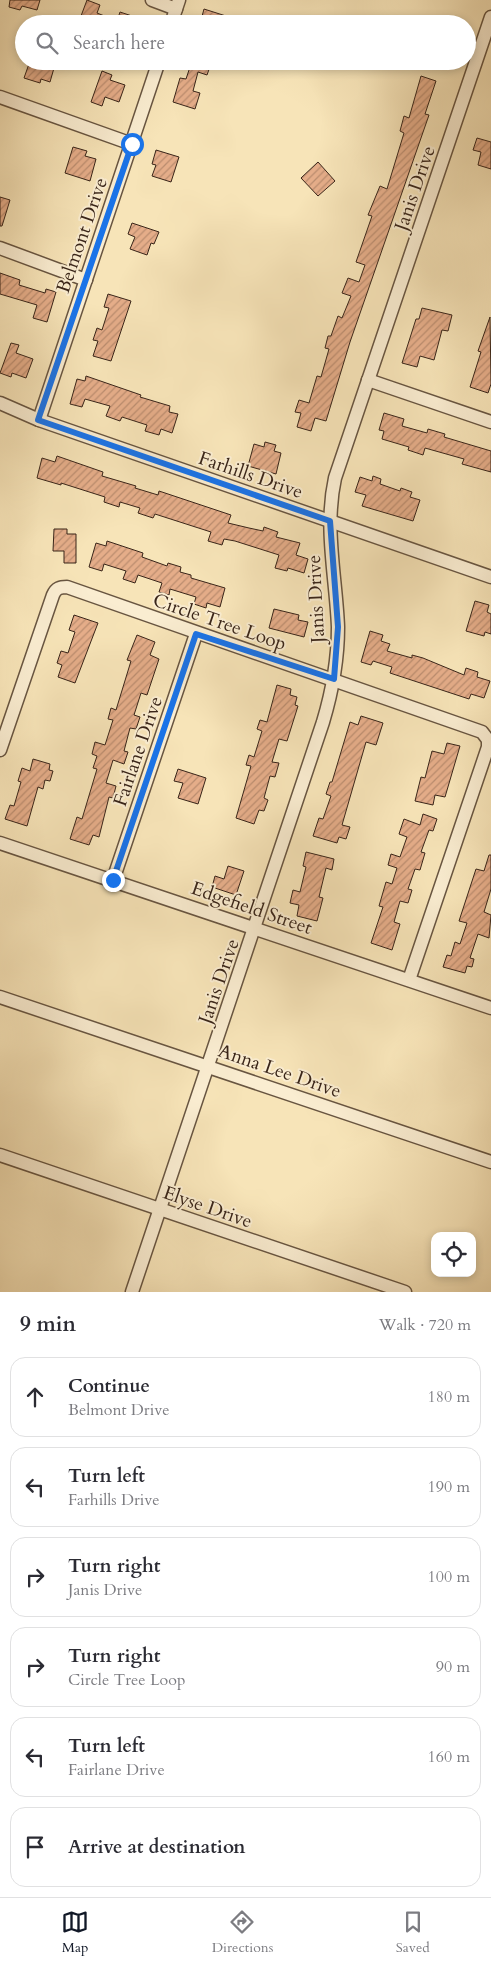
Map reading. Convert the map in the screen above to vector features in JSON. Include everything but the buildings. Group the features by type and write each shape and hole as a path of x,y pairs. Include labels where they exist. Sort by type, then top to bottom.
{"street":[{"path":"152,0 178,4"},
{"name":"Janis Drive","path":"476,61 491,17"},
{"name":"Belmont Drive","path":"38,420 156,70"},
{"name":"Janis Drive","path":"132,1292 324,722 334,679 338,627 330,499 335,478 473,70"},
{"path":"0,97 132,144"},
{"path":"0,248 86,280"},
{"path":"368,380 491,422"},
{"name":"Farhills Drive","path":"0,403 38,420 491,577"},
{"name":"Circle Tree Loop","path":"0,750 55,590 67,587 196,634 334,679 482,732 488,740 488,747 409,980"},
{"name":"Fairlane Drive","path":"113,880 196,634"},
{"name":"Edgefield Street","path":"0,842 491,1008"},
{"name":"Anna Lee Drive","path":"0,997 491,1162"},
{"name":"Elyse Drive","path":"0,1154 405,1292"}],"route":[{"path":"113,880 196,634 334,679 338,627 330,547 330,521 38,420 132,144"}]}
